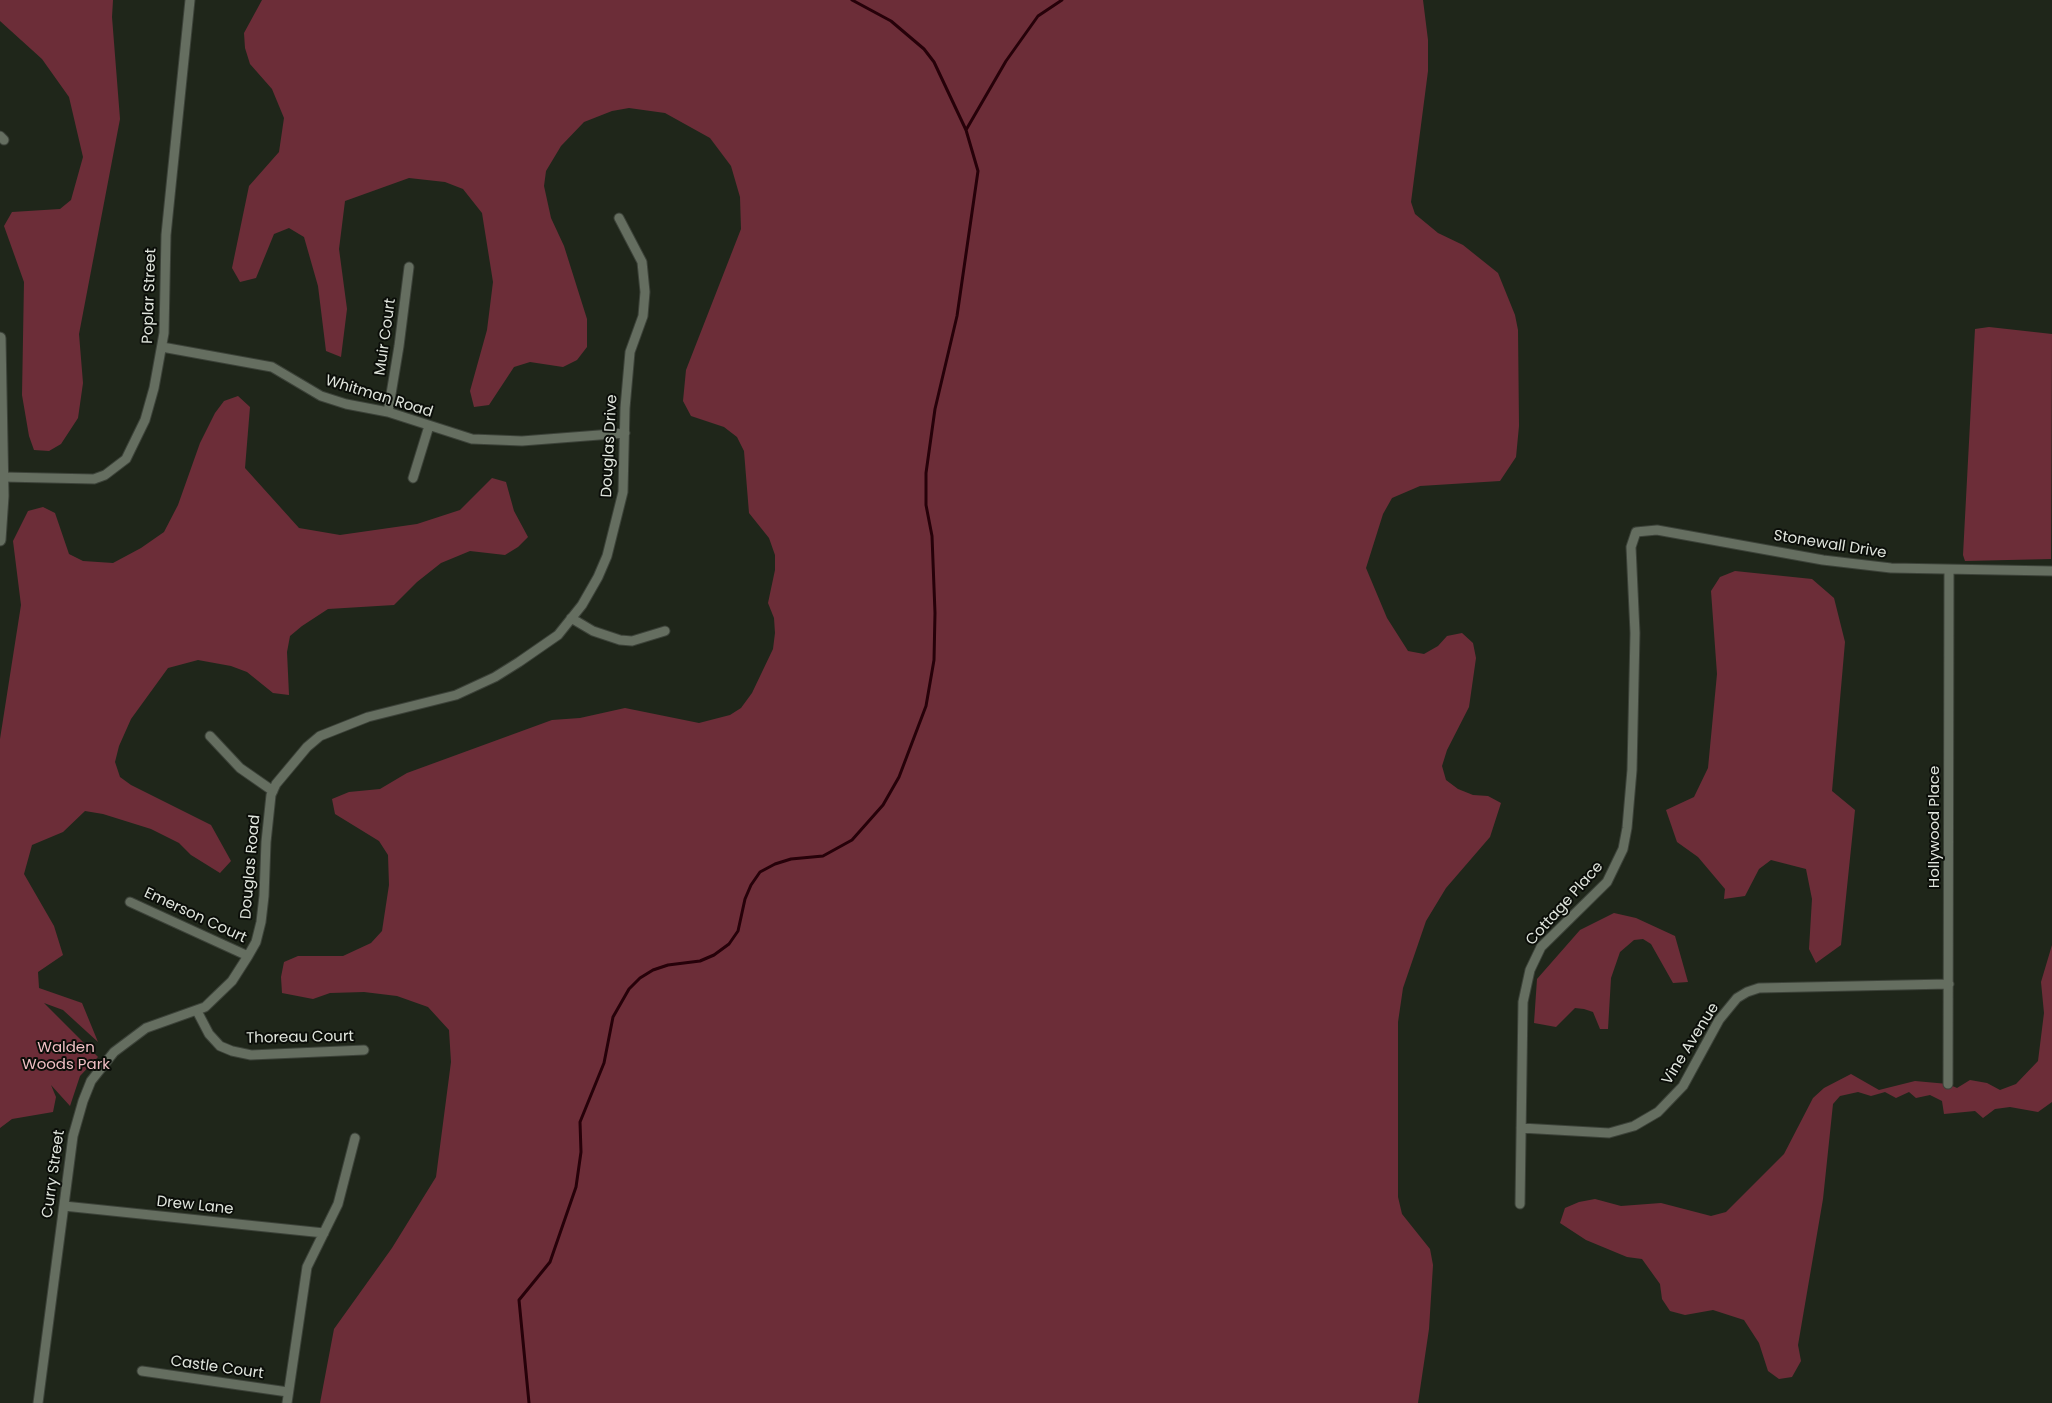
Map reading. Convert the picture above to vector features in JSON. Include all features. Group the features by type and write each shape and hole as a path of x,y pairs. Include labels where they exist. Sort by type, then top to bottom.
{"street":[{"name":"Poplar Street","path":"3,477 94,479 105,475 126,459 145,420 154,388 162,347 166,235 190,0"},
{"name":"Douglas Drive","path":"273,791 307,747 320,736 368,717 456,695 495,677 558,635 598,577 607,556 618,519 623,487 625,408 630,352 643,316 645,278 642,262 619,218"},
{"name":"Muir Court","path":"388,412 400,346 409,267"},
{"path":"0,338 3,477 0,540"},
{"name":"Whitman Road","path":"162,347 272,367 321,396 346,404 388,412 472,439 522,441 625,433"},
{"path":"413,478 429,426"},
{"name":"Stonewall Drive","path":"1631,562 1631,547 1636,532 1657,530 1823,560 1891,568 2052,571"},
{"name":"Cottage Place","path":"1520,1204 1523,1002 1530,970 1541,947 1607,882 1623,849 1632,770 1635,624 1631,562"},
{"name":"Hollywood Place","path":"1948,1084 1949,570"},
{"path":"571,618 592,631 620,640 632,641 665,631"},
{"path":"210,736 240,768 273,791"},
{"name":"Douglas Road","path":"196,1011 206,1007 232,981 256,942 264,896 266,842 273,791"},
{"name":"Emerson Court","path":"130,902 248,956"},
{"name":"Vine Avenue","path":"1521,1128 1609,1133 1634,1126 1658,1112 1683,1086 1719,1020 1737,998 1747,992 1760,988 1949,984"},
{"name":"Thoreau Court","path":"196,1011 209,1034 220,1046 232,1051 251,1055 364,1050"},
{"name":"Curry Street","path":"38,1403 73,1136 91,1081 114,1052 134,1036 165,1020 196,1011"},
{"path":"287,1403 304,1282 314,1249 338,1204 355,1138"},
{"name":"Drew Lane","path":"64,1206 324,1233"},
{"name":"Castle Court","path":"142,1371 288,1392"}],"green space":[{"path":"0,0 113,0 112,17 120,119 79,334 83,383 78,418 61,444 49,451 34,450 29,436 22,395 24,282 4,226 12,212 60,209 71,200 83,157 69,97 42,59 0,21"},
{"path":"262,0 1423,0 1428,40 1428,71 1411,202 1415,214 1438,233 1463,245 1498,273 1515,315 1518,330 1519,426 1516,457 1500,481 1420,486 1392,498 1383,514 1366,568 1387,618 1408,651 1424,654 1438,646 1447,636 1462,633 1473,643 1476,658 1469,707 1447,750 1442,766 1446,780 1458,789 1473,795 1488,796 1501,803 1490,837 1446,888 1426,921 1403,988 1398,1022 1398,1197 1402,1214 1430,1249 1433,1265 1429,1329 1418,1403 320,1403 334,1329 392,1248 436,1177 451,1062 449,1030 428,1007 397,996 364,992 330,993 313,999 282,993 281,977 284,962 298,956 343,956 371,943 382,931 389,885 388,855 379,841 335,814 332,799 349,792 380,789 407,773 552,720 580,718 625,708 699,723 730,715 741,708 752,693 773,649 774,618 768,603 775,570 775,555 769,538 749,513 744,451 737,437 724,427 691,416 683,401 686,370 741,229 740,197 731,166 710,138 665,113 629,108 612,111 584,122 561,146 546,171 544,186 551,218 564,246 587,319 587,347 577,360 563,367 530,362 514,367 489,405 474,407 470,391 487,330 493,282 482,213 463,189 445,182 409,178 345,201 339,249 347,309 341,357 326,351 318,286 304,237 289,228 274,234 256,278 240,282 232,268 249,186 279,152 284,118 272,89 250,64 245,48 244,33"},
{"path":"1989,327 2052,334 2051,559 1965,561 1963,555 1975,329"},
{"name":"Walden Woods Park","path":"238,396 250,407 245,468 299,528 340,535 417,524 460,510 492,478 506,482 514,511 528,537 518,547 505,555 470,551 441,563 417,582 394,605 328,609 302,626 290,636 287,652 289,695 273,693 247,672 231,666 198,660 168,668 131,719 119,746 115,762 120,777 131,785 211,825 231,861 220,873 191,855 179,843 151,829 103,814 85,811 63,832 32,845 24,874 54,926 63,955 38,972 39,988 82,1003 98,1042 63,1010 44,1003 98,1057 80,1076 70,1106 51,1085 56,1097 53,1112 12,1119 0,1128 0,739 21,605 13,541 28,511 43,507 55,513 69,554 83,561 113,563 141,548 164,532 178,505 200,443 215,413 224,401"},
{"path":"1735,571 1812,579 1834,598 1845,642 1832,791 1855,810 1841,945 1816,963 1809,949 1812,899 1806,869 1771,860 1759,869 1745,896 1724,899 1725,889 1698,857 1677,842 1666,810 1694,797 1708,768 1717,674 1711,591 1720,577"},
{"path":"1614,913 1636,918 1675,936 1688,982 1673,983 1651,944 1643,939 1634,940 1620,952 1611,978 1608,1029 1600,1029 1593,1012 1575,1008 1556,1027 1534,1023 1537,979 1580,930"},
{"path":"2052,945 2052,1102 2038,1112 2010,1107 1995,1109 1983,1118 1975,1111 1944,1114 1942,1101 1930,1095 1916,1098 1909,1092 1896,1098 1885,1092 1871,1096 1858,1092 1840,1096 1833,1104 1823,1199 1798,1345 1801,1361 1792,1377 1779,1379 1768,1371 1759,1343 1744,1320 1713,1310 1685,1315 1670,1311 1662,1299 1660,1284 1642,1259 1627,1257 1586,1240 1560,1223 1565,1208 1579,1202 1595,1199 1621,1206 1661,1203 1711,1216 1726,1212 1784,1154 1813,1098 1824,1088 1851,1074 1879,1090 1915,1081 1948,1084 1957,1088 1970,1080 1987,1083 2000,1090 2016,1084 2038,1061 2044,1013 2041,982"}],"waterway":[{"path":"529,1403 519,1300 550,1262 576,1187 581,1152 580,1122 604,1063 613,1017 629,989 640,978 653,970 668,965 700,961 714,955 729,944 738,931 745,899 751,885 760,872 775,864 791,859 823,856 852,840 883,805 899,777 926,706 934,660 935,613 932,536 926,505 926,473 935,409 957,316 978,171 966,130 934,62 924,49 891,21 852,0"},
{"path":"966,130 1006,61 1038,16 1062,0"}]}
